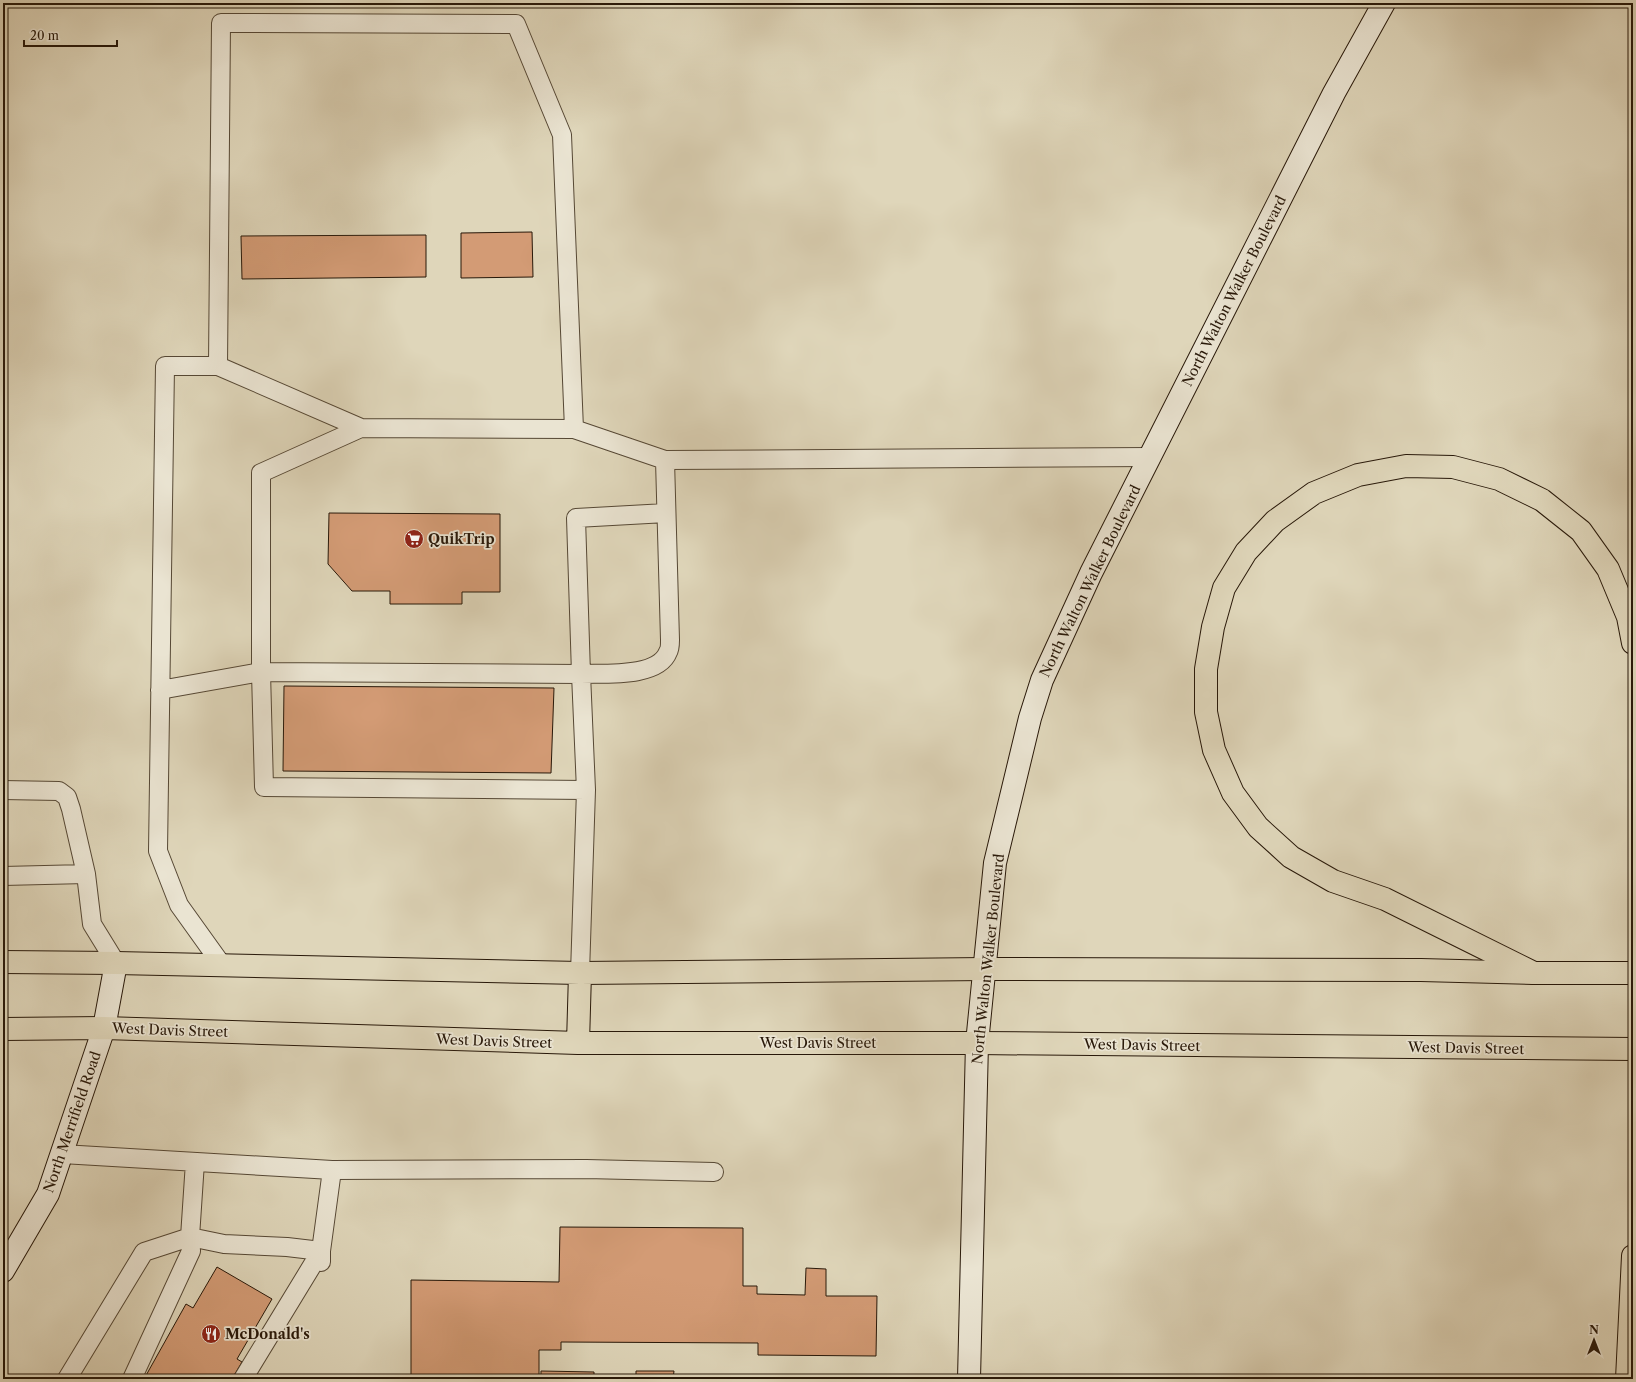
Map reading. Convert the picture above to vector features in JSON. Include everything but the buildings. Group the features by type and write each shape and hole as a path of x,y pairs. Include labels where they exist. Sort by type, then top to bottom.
{"main road":[{"name":"North Walton Walker Boulevard","path":"970,1379 977,1043 995,863 1034,703 1042,680 1090,573 1334,93 1384,3"},
{"path":"1534,973 1385,899 1333,881 1291,857 1258,827 1233,793 1214,750 1206,712 1206,669 1213,627 1224,588 1246,552 1275,521 1314,493 1358,475 1406,466 1453,467 1499,479 1542,500 1580,531 1608,570 1628,617 1633,643"},
{"path":"3,962 580,973 985,969 1421,970 1534,973 1633,973"},
{"name":"North Merrifield Road","path":"3,1271 48,1194 104,1028 116,963"},
{"path":"578,1043 580,973"},
{"name":"West Davis Street","path":"3,1029 104,1028 578,1043 977,1043 1633,1049"},
{"path":"1627,1379 1633,1256"}],"lane":[{"path":"218,366 220,22 516,24 562,135 574,429"},
{"path":"222,965 179,905 158,851 165,366 218,366 361,428 574,429 665,460 1150,457"},
{"path":"361,428 260,473 260,672 264,787 586,790"},
{"path":"160,690 260,672 581,674 640,672 656,665 668,653 670,640 665,460"},
{"path":"580,973 586,790 576,518 666,513"},
{"path":"3,790 59,791 67,797 86,874 92,924 116,963"},
{"path":"3,876 86,874"},
{"path":"62,1154 332,1170 586,1169 714,1172"},
{"path":"132,1379 190,1251 195,1162"},
{"path":"256,1379 321,1271 321,1251 332,1170"},
{"path":"67,1379 144,1252 190,1237 224,1244 287,1247 321,1251"},
{"path":"243,1379 321,1251"}],"place":[{"name":"QuikTrip","path":"414,539"},
{"name":"McDonald's","path":"211,1334"}]}
